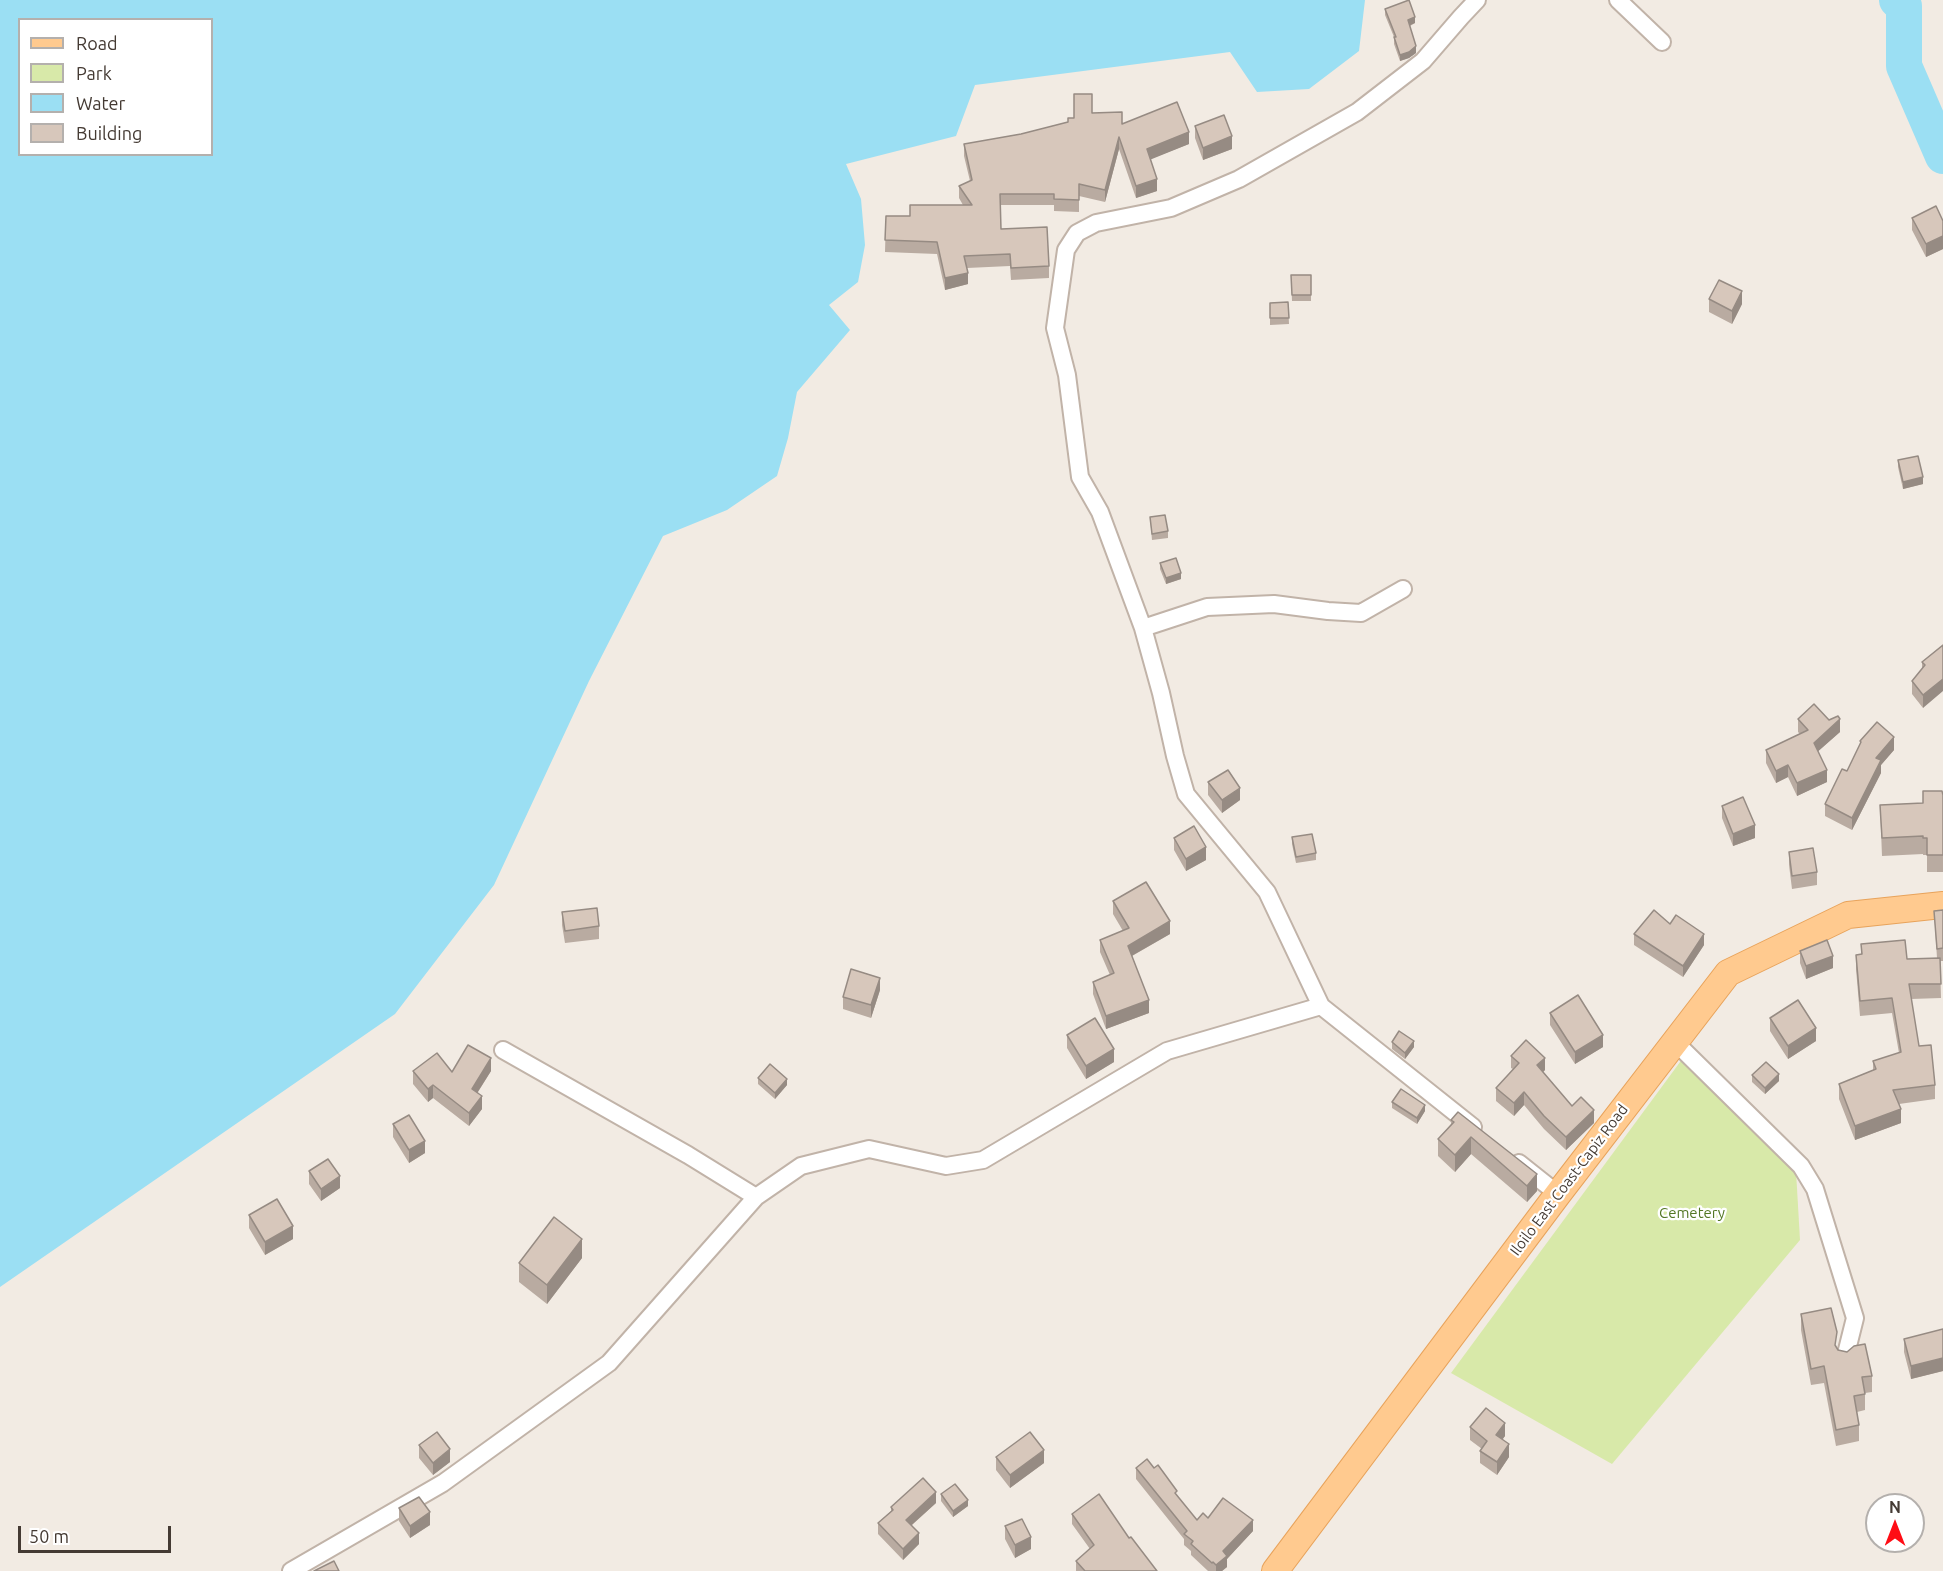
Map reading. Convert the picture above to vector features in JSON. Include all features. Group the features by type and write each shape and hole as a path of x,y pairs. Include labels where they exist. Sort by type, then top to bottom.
{"main road":[{"name":"Iloilo East Coast-Capiz Road","path":"1275,1571 1558,1194 1728,973 1848,915 1943,905"}],"street":[{"path":"1478,0 1423,61 1357,112 1239,179 1171,208 1096,223 1077,233 1066,250 1055,328 1067,375 1080,477 1100,512 1143,628 1186,794 1267,892 1322,1006 1485,1137"},
{"path":"1618,0 1662,42"},
{"path":"1143,628 1207,607 1274,604 1361,613 1403,589"},
{"path":"291,1571 442,1483 609,1363 756,1197 801,1166 869,1149 946,1166 983,1160 1167,1051 1322,1006"},
{"path":"1675,1042 1802,1166 1815,1189 1855,1318 1845,1358"},
{"path":"503,1050 688,1155 756,1197"},
{"path":"1503,1151 1558,1194"}],"green space":[{"name":"Cemetery","path":"1683,1058 1796,1171 1800,1240 1612,1464 1451,1373"}],"water":[{"path":"0,0 1365,0 1359,51 1309,89 1257,92 1230,52 975,85 956,136 846,164 861,199 865,245 858,282 829,305 850,330 797,392 788,438 777,476 727,510 663,536 589,681 494,885 395,1014 0,1287"}],"building":[{"path":"1409,0 1415,17 1408,20 1416,46 1400,55 1385,9"},
{"path":"1074,94 1092,94 1092,113 1122,112 1122,124 1177,102 1189,132 1147,149 1157,179 1136,186 1119,137 1105,190 1079,184 1079,200 1054,199 1054,194 1000,194 1001,229 1047,227 1049,266 1011,268 1010,254 964,256 968,273 945,278 937,242 885,240 886,216 910,216 910,205 972,205 959,186 972,180 964,144 1021,134 1068,122 1068,118 1074,118"},
{"path":"1224,115 1232,136 1203,148 1195,126"},
{"path":"1936,206 1943,221 1943,236 1926,244 1912,218"},
{"path":"1291,275 1311,275 1311,295 1292,295"},
{"path":"1719,280 1742,291 1732,311 1709,299"},
{"path":"1288,302 1289,318 1270,318 1270,303"},
{"path":"1918,456 1923,477 1903,482 1898,460"},
{"path":"1165,515 1168,531 1152,534 1150,517"},
{"path":"1176,558 1181,573 1166,578 1160,563"},
{"path":"1943,645 1943,679 1923,695 1912,681 1925,665 1922,662"},
{"path":"1814,704 1829,720 1838,716 1840,719 1814,743 1827,770 1797,783 1788,765 1776,771 1766,750 1808,730 1798,719"},
{"path":"1877,722 1894,737 1876,758 1881,760 1852,818 1825,804 1842,769 1847,771 1860,741"},
{"path":"1228,770 1240,788 1222,800 1208,782"},
{"path":"1923,791 1942,791 1943,855 1927,855 1927,838 1923,836 1882,838 1880,805 1923,803"},
{"path":"1743,797 1755,825 1733,834 1722,806"},
{"path":"1194,826 1206,847 1186,859 1174,838"},
{"path":"1312,834 1316,853 1296,857 1292,837"},
{"path":"1813,848 1817,872 1792,876 1789,852"},
{"path":"1146,882 1170,921 1128,946 1149,1000 1106,1016 1093,982 1114,973 1100,940 1129,928 1113,901"},
{"path":"597,908 599,926 565,931 562,912"},
{"path":"1654,910 1670,924 1676,915 1704,934 1683,966 1634,934"},
{"path":"1943,910 1943,948 1937,949 1934,911"},
{"path":"1827,940 1833,956 1806,966 1800,951"},
{"path":"1905,940 1907,959 1940,958 1941,984 1909,984 1919,1046 1931,1045 1935,1085 1893,1090 1901,1109 1855,1126 1839,1084 1876,1069 1873,1061 1901,1052 1892,998 1860,1001 1856,955 1862,954 1861,944"},
{"path":"851,969 880,978 871,1005 843,997"},
{"path":"1578,995 1603,1035 1575,1052 1550,1013"},
{"path":"1798,1000 1816,1028 1788,1046 1770,1018"},
{"path":"1095,1018 1114,1049 1086,1066 1067,1035"},
{"path":"1399,1031 1414,1041 1405,1053 1392,1042"},
{"path":"1526,1040 1545,1058 1537,1065 1572,1106 1581,1097 1594,1110 1566,1137 1524,1092 1514,1103 1496,1088 1519,1063 1511,1056"},
{"path":"468,1045 491,1058 472,1089 482,1096 469,1113 433,1085 428,1089 413,1071 437,1053 452,1072"},
{"path":"1766,1062 1779,1074 1765,1088 1752,1075"},
{"path":"770,1064 787,1079 775,1093 758,1078"},
{"path":"1401,1089 1425,1105 1417,1118 1392,1102"},
{"path":"1458,1112 1537,1174 1527,1186 1471,1137 1455,1155 1438,1139 1454,1122 1451,1120"},
{"path":"409,1115 425,1141 409,1150 393,1124"},
{"path":"328,1159 340,1176 321,1189 309,1171"},
{"path":"277,1199 293,1226 265,1242 249,1215"},
{"path":"554,1217 582,1239 547,1285 519,1263"},
{"path":"1831,1308 1837,1332 1835,1345 1838,1350 1847,1352 1854,1346 1865,1344 1872,1376 1862,1377 1865,1394 1854,1396 1859,1425 1836,1430 1824,1366 1811,1369 1801,1314"},
{"path":"1943,1329 1943,1358 1911,1366 1904,1339"},
{"path":"1486,1408 1505,1423 1496,1435 1509,1444 1497,1462 1480,1451 1487,1441 1470,1427"},
{"path":"437,1432 450,1449 433,1463 419,1445"},
{"path":"1030,1432 1044,1450 1010,1475 996,1457"},
{"path":"1147,1459 1154,1468 1158,1465 1177,1491 1175,1493 1197,1520 1203,1513 1208,1518 1223,1498 1253,1520 1223,1551 1227,1556 1216,1565 1191,1544 1193,1541 1184,1534 1187,1531 1136,1468"},
{"path":"923,1478 936,1492 906,1520 919,1533 903,1549 878,1523 893,1510 891,1507"},
{"path":"955,1484 968,1500 953,1511 941,1494"},
{"path":"1099,1494 1129,1538 1131,1537 1157,1571 1085,1571 1076,1561 1094,1545 1072,1514"},
{"path":"419,1497 430,1512 410,1526 399,1508"},
{"path":"1022,1519 1031,1537 1015,1545 1005,1526"},
{"path":"334,1561 339,1571 314,1571"}],"waterway":[{"path":"1897,0 1904,6 1904,66 1943,156"}]}
